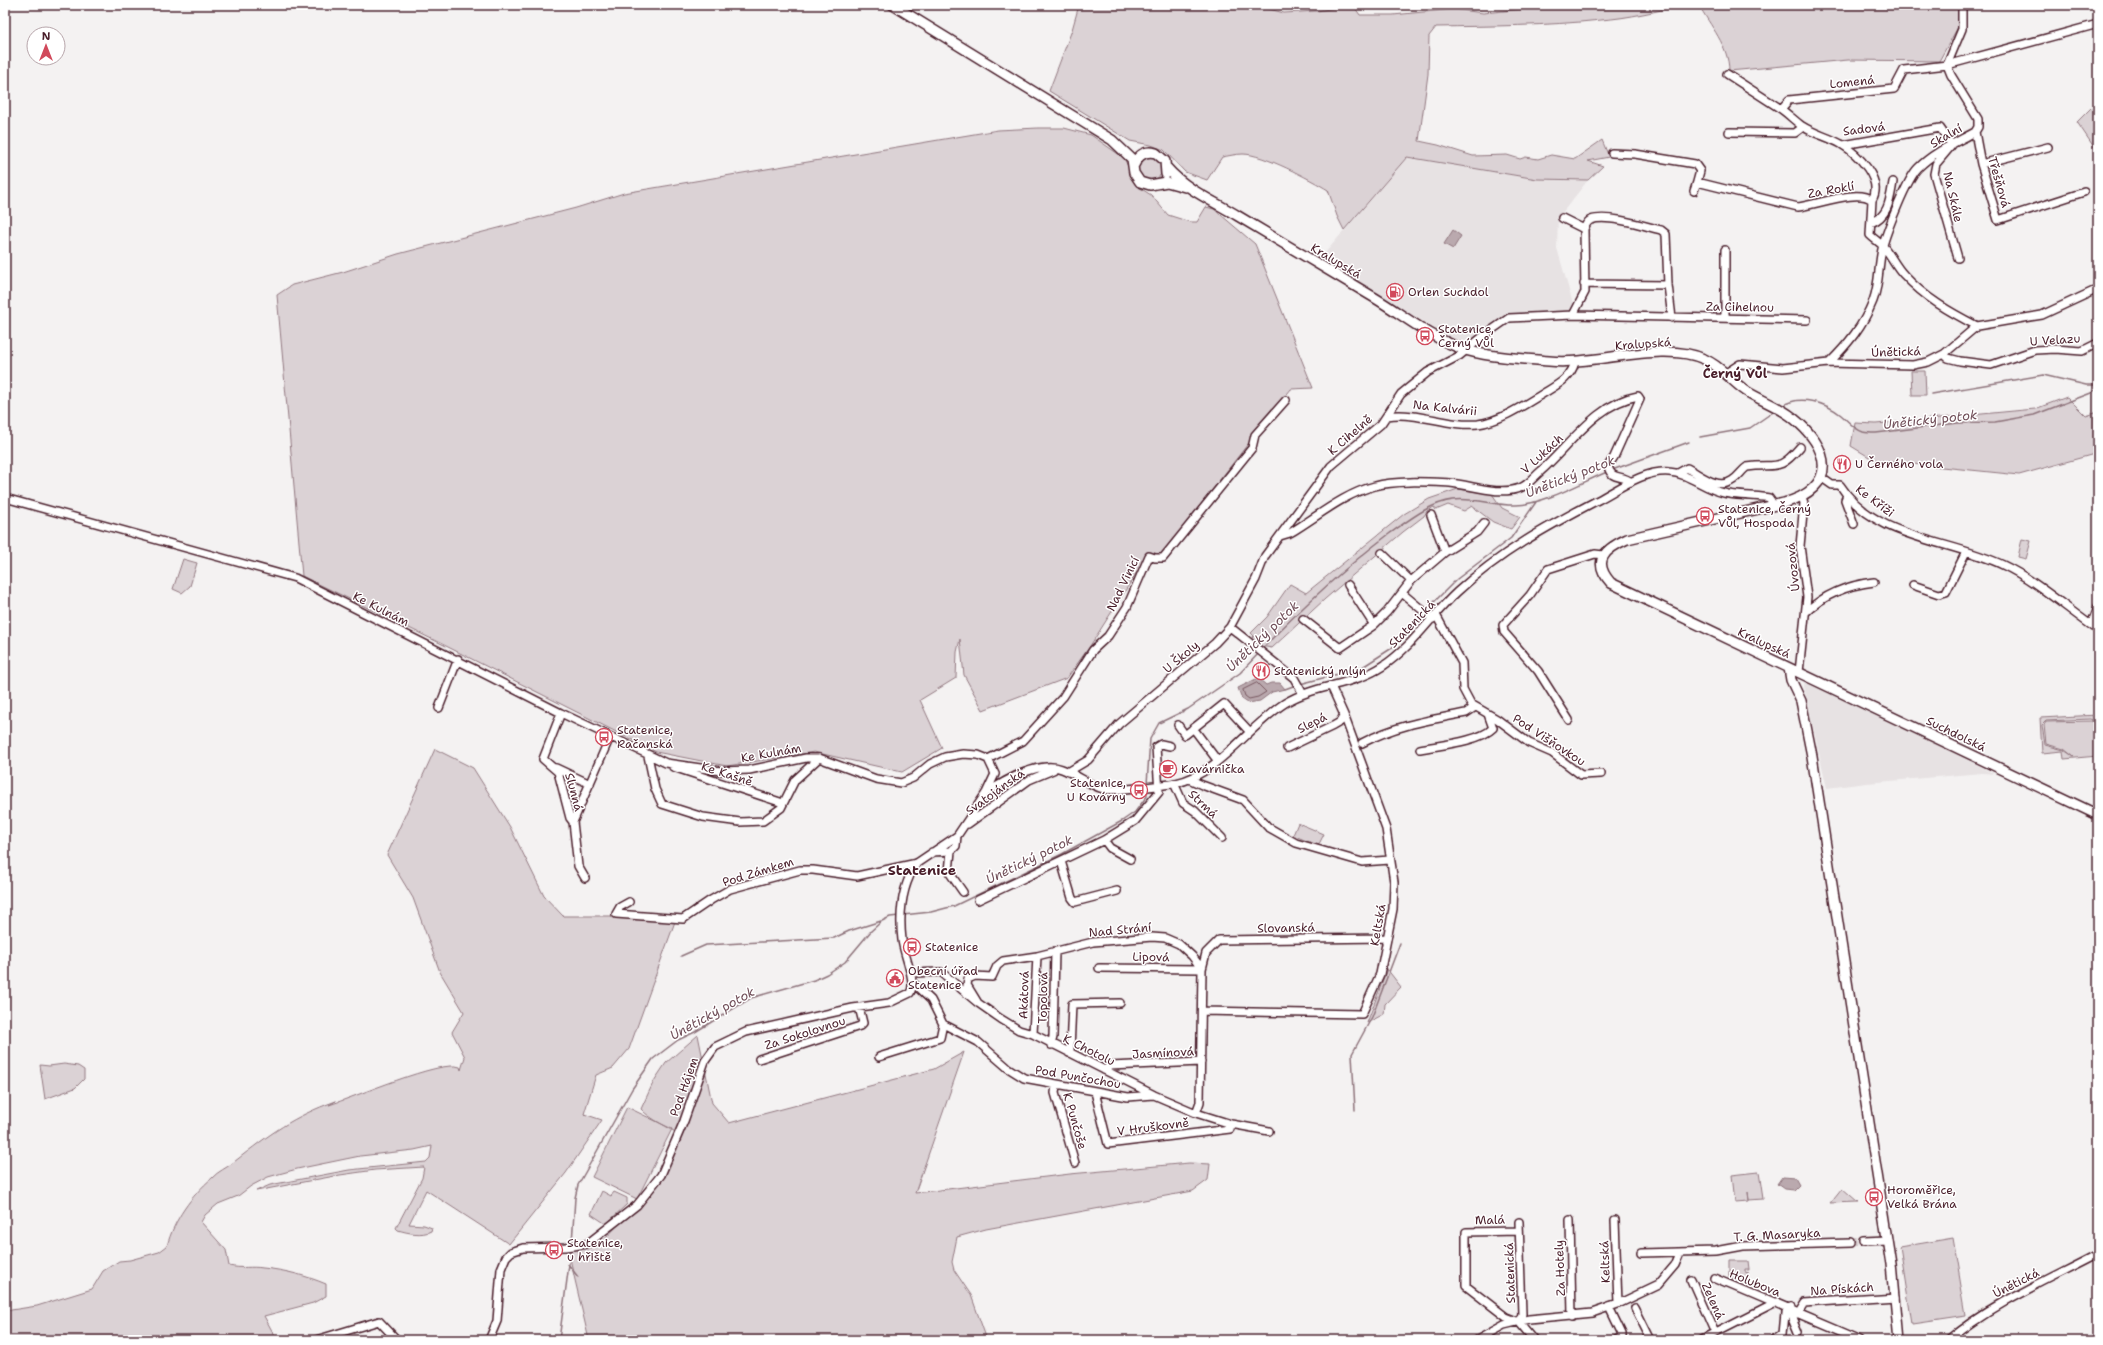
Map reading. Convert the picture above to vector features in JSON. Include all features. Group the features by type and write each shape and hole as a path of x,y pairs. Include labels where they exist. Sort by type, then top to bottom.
{"main road":[{"path":"893,5 937,34 1112,140 1135,152 1152,152 1160,155 1165,161 1167,168 1164,177 1158,184"},
{"path":"1112,140 1132,159 1134,172 1140,182 1150,185 1174,183 1200,193"},
{"path":"1134,165 1140,155 1145,152"},
{"name":"Kralupská","path":"1167,168 1200,193 1430,333 1466,350 1531,359 1574,362 1647,354 1682,353 1702,358 1726,373 1743,390 1790,415 1804,428 1816,444 1823,462 1822,478"},
{"path":"1603,555 1610,547 1627,539 1773,506 1802,497 1815,488 1822,478"},
{"name":"Kralupská","path":"1603,555 1603,571 1611,584 1801,673"},
{"path":"1789,668 1791,680 1801,701 1807,729 1891,1264 1898,1340"},
{"name":"Suchdolská","path":"1801,673 2098,815"}],"street":[{"path":"1947,65 1962,29 1962,5"},
{"path":"1947,65 2098,24"},
{"name":"Lomená","path":"1781,109 1789,100 1894,89 1904,70 1947,65"},
{"name":"Skalní","path":"1829,363 1849,343 1863,323 1877,287 1883,245 1901,198 1917,168 1940,151 1975,132 1978,127 1978,119 1951,75 1947,65"},
{"path":"1727,74 1781,109 1803,127 1795,133 1729,132"},
{"name":"Sadová","path":"1803,127 1843,145 1940,128 1952,145"},
{"name":"Třešňová","path":"1975,132 1981,164 1998,220 2084,192"},
{"path":"1843,145 1863,163 1875,181 1876,194 1872,200 1870,236 1883,245 1891,261 1924,295 1977,326 2042,315 2098,290"},
{"name":"Na Skále","path":"1952,145 1936,164 1934,174 1958,258"},
{"path":"1981,164 2048,147"},
{"path":"1612,153 1635,154 1696,164 1700,170 1694,191"},
{"name":"Za Roklí","path":"1697,182 1798,207 1811,206 1855,195 1867,196 1872,200"},
{"path":"1871,223 1878,220 1884,214 1889,204 1893,182"},
{"path":"1562,218 1584,229"},
{"path":"1573,316 1585,292 1584,229 1587,222 1592,219 1625,220 1661,230 1666,234 1668,285 1672,318"},
{"path":"1725,250 1725,317"},
{"path":"1584,284 1668,285"},
{"name":"Za Cihelnou","path":"1466,350 1509,318 1573,316 1672,318 1725,317 1807,320"},
{"name":"Únětická","path":"1726,373 1740,364 1782,368 1829,363 1913,364 1928,362 1944,354 1977,326"},
{"name":"U Velazu","path":"1944,354 1948,358 1960,361 1991,364 2035,350 2056,349 2082,351 2098,343"},
{"name":"K Cihelně","path":"1280,536 1331,466 1381,424 1401,394 1428,372 1459,356 1466,350"},
{"name":"Na Kalvárii","path":"1387,416 1396,414 1426,417 1459,423 1478,424 1498,418 1526,404 1570,376 1574,362"},
{"name":"V Lukách","path":"1280,536 1290,533 1353,494 1381,484 1444,483 1492,489 1509,490 1520,488 1544,468 1601,414 1619,402 1638,396 1640,399 1634,414 1614,457 1608,466 1610,474 1614,477 1624,477 1631,482"},
{"name":"Nad Vinicí","path":"988,759 1023,741 1063,697 1093,650 1108,636 1127,607 1149,556 1163,558 1252,448 1255,435 1286,400"},
{"path":"1678,473 1687,468 1714,483 1728,482 1735,479 1747,467 1767,467 1784,464 1800,447"},
{"name":"Statenická","path":"1060,768 1106,790 1174,783 1189,779 1217,760 1286,702 1303,694 1361,678 1381,667 1413,642 1457,592 1504,554 1540,531 1631,482 1661,472 1678,473 1723,493 1747,497 1766,497 1772,501 1773,506"},
{"name":"Ke Kříži","path":"1822,478 1832,485 1840,485 1847,495 1882,523 1993,560 2012,570 2098,630"},
{"path":"1847,495 1845,500 1854,524"},
{"name":"Úvozová","path":"1801,673 1807,597 1800,546 1804,503 1802,497"},
{"name":"Ke Kulnám","path":"5,498 295,578 458,659 561,713 648,756 666,763 708,770 749,770 799,759 819,758 876,779 900,783 913,778 930,764 945,757 963,754 978,754 988,759"},
{"path":"1431,515 1445,552"},
{"path":"1303,619 1340,648 1374,624 1411,581 1445,552 1477,532 1484,523"},
{"name":"U Školy","path":"1068,772 1088,760 1119,724 1215,643 1230,627 1256,579 1265,556 1280,536"},
{"path":"1913,585 1939,594 1946,592 1966,552"},
{"path":"1382,553 1411,581"},
{"path":"1569,720 1538,671 1504,632 1503,625 1530,595 1548,570 1595,554 1603,555"},
{"name":"Úvozová","path":"1806,612 1823,598 1843,589 1857,584 1874,582"},
{"path":"1348,585 1374,624"},
{"path":"1402,593 1424,612 1434,617"},
{"path":"2091,625 2098,607"},
{"name":"Pod Višňovkou","path":"1434,617 1462,663 1463,689 1471,704 1529,743 1552,753 1580,775 1600,774"},
{"path":"1230,627 1298,684 1303,694"},
{"path":"438,708 458,659"},
{"name":"Keltská","path":"1203,1011 1362,1014 1380,974 1393,902 1394,882 1386,829 1344,715 1331,686"},
{"path":"1178,725 1185,735 1224,704 1250,732"},
{"path":"1362,743 1381,733 1403,725 1466,714 1475,707"},
{"name":"Slunná","path":"561,713 543,759 545,763 590,784"},
{"name":"Pod Višňovkou","path":"1420,748 1457,742 1485,733 1492,728 1491,720 1488,714"},
{"name":"Slepá","path":"1288,748 1340,722 1344,715"},
{"path":"1193,728 1217,760"},
{"name":"Slunná","path":"573,822 610,737"},
{"path":"978,900 1104,840 1135,821 1159,792 1156,785 1156,747 1161,744 1170,746"},
{"path":"648,756 655,789 662,804 703,817 740,822 763,821 781,808 795,780 819,758"},
{"path":"988,759 995,774"},
{"name":"Ke Kašně","path":"666,763 679,770 783,803"},
{"path":"986,793 1012,777 1050,767 1060,768"},
{"name":"Slunná","path":"555,768 560,776 570,818 573,822 578,866 585,878"},
{"name":"Svatojánská","path":"966,825 972,823 1029,780 1060,768"},
{"path":"995,774 1012,777"},
{"path":"879,1057 940,1038 943,1024 931,1000 914,984 905,958 901,910 905,889 917,863 957,836 966,825 986,793 995,774"},
{"path":"1189,779 1243,800 1268,827 1296,843 1362,862 1390,860"},
{"name":"Strmá","path":"1174,783 1183,803 1193,809 1222,838"},
{"path":"957,836 956,846 951,851 949,872 963,892"},
{"path":"1104,840 1110,848 1130,858"},
{"path":"932,852 951,851"},
{"path":"1062,861 1072,898 1075,902 1117,891"},
{"name":"Pod Zámkem","path":"629,902 620,907 616,914 683,920 711,900 730,889 800,870 813,870 857,876 917,863"},
{"name":"Nad Strání","path":"978,1003 967,985 968,980 971,977 992,977 997,966 1003,961 1037,956 1093,942 1152,937 1165,938 1179,944 1192,956 1202,969"},
{"name":"Slovanská","path":"1202,969 1206,953 1219,940 1387,938"},
{"name":"Topolová","path":"1051,1045 1053,1037 1055,951"},
{"name":"Akátová","path":"1033,1034 1037,956"},
{"name":"Lipová","path":"1099,968 1202,969"},
{"path":"1196,1113 1200,1102 1203,1011 1202,969"},
{"name":"K Chotolu","path":"911,974 941,972 978,1003 1019,1030 1033,1034 1051,1045 1154,1095 1230,1127 1269,1132"},
{"name":"Pod Hájem","path":"489,1340 497,1320 502,1269 506,1257 518,1249 566,1248 590,1243 637,1205 657,1183 682,1127 704,1064 715,1047 746,1032 859,1007 889,1003 910,993 914,984"},
{"path":"1068,1053 1070,1050 1072,1004 1120,1003"},
{"name":"Za Sokolovnou","path":"759,1059 860,1026 863,1023 859,1007"},
{"name":"Pod Punčochou","path":"943,1024 978,1042 1008,1068 1024,1078 1128,1097 1154,1095"},
{"name":"Jasmínová","path":"1104,1070 1110,1066 1201,1062"},
{"name":"K Punčoše","path":"1056,1085 1055,1093 1075,1163"},
{"name":"V Hruškovně","path":"1095,1092 1108,1144 1230,1127"},
{"name":"Za Hotely","path":"1570,1220 1572,1316"},
{"name":"Keltská","path":"1615,1220 1618,1304"},
{"name":"Statenická","path":"1519,1222 1522,1314 1519,1322"},
{"name":"Malá","path":"1519,1230 1466,1232 1466,1286 1506,1317 1519,1322"},
{"path":"1864,1242 1887,1241"},
{"name":"T. G. Masaryka","path":"1641,1254 1716,1251 1743,1246 1850,1243"},
{"path":"1477,1340 1504,1325 1529,1319 1592,1313 1618,1304 1658,1285 1675,1265 1680,1253"},
{"name":"Únětická","path":"1948,1340 1969,1322 1990,1309 2098,1253"},
{"name":"Holubova","path":"1714,1278 1789,1308 1796,1314 1860,1340"},
{"name":"Zelená","path":"1691,1279 1715,1333"},
{"name":"Na Pískách","path":"1796,1314 1803,1302 1895,1296"},
{"path":"1702,1340 1775,1303"},
{"path":"1609,1307 1622,1334 1622,1337 1616,1340"},
{"path":"1635,1308 1651,1340"},
{"path":"1775,1340 1784,1334 1786,1313 1789,1308"},
{"name":"Holubova","path":"1789,1308 1799,1332"},
{"path":"316,1340 379,1321 397,1340"},
{"path":"1519,1322 1534,1340"}],"shaded area":[{"path":"1079,5 1254,5 1284,13 1317,11 1342,7 1344,5 1353,5 1360,15 1393,15 1454,9 1483,13 1564,5 1684,5 1632,16 1580,22 1436,27 1429,36 1428,74 1419,141 1438,145 1473,156 1507,155 1520,159 1526,157 1538,159 1551,155 1575,159 1602,140 1609,157 1588,161 1603,166 1588,180 1537,179 1407,157 1344,230 1337,216 1328,190 1274,162 1252,155 1243,154 1222,157 1207,180 1185,172 1164,150 1151,145 1130,141 1049,91 1072,30"},
{"path":"1699,5 1958,5 1958,27 1939,61 1848,60 1729,71 1726,53 1718,36"},
{"path":"2098,101 2098,153 2077,122"},
{"path":"1064,128 1091,135 1124,158 1137,186 1151,195 1168,215 1190,222 1197,222 1206,207 1214,209 1255,244 1313,388 1291,389 1161,555 1146,558 1090,646 1067,678 983,710 964,675 960,639 957,652 956,678 920,700 942,748 902,772 814,752 727,766 656,752 444,645 302,576 277,295 292,285 343,272 398,254 576,208 624,193 998,130"},
{"path":"1150,157 1159,160 1162,169 1159,178 1150,181 1141,178 1138,169 1141,160"},
{"path":"1407,157 1537,179 1588,180 1558,218 1557,248 1573,304 1569,312 1513,313 1463,345 1319,260"},
{"path":"1911,371 1925,371 1926,395 1912,395"},
{"path":"2067,397 2086,416 2098,412 2098,453 2019,475 1874,460 1851,446 1855,423 1876,424 2035,409"},
{"path":"1458,489 1492,494 1502,508 1520,517 1511,529 1493,522 1472,506 1464,511 1448,505 1436,510 1434,507 1427,511 1424,516 1403,532 1325,599 1272,648 1260,646 1250,640 1254,636 1251,633 1267,617 1290,584 1306,593 1404,514 1429,499"},
{"path":"2022,539 2031,541 2026,559 2018,557"},
{"path":"183,559 197,563 190,586 182,593 173,589"},
{"path":"1805,679 1995,774 1982,773 1827,788 1804,687"},
{"path":"2098,715 2098,726 2096,722 2090,719 2046,721 2042,725 2045,745 2064,750 2074,757 2064,749 2046,744 2044,725 2046,722 2093,721 2098,733 2099,741 2096,753 2098,753 2098,756 2064,759 2063,751 2042,753 2040,718"},
{"path":"435,749 473,768 510,827 544,896 563,916 677,916 629,1049 613,1068 596,1075 584,1114 602,1120 566,1173 509,1244 426,1190 409,1224 424,1225 432,1228 431,1231 419,1234 398,1230 396,1228 422,1178 424,1167 375,1170 340,1175 256,1191 270,1185 349,1170 426,1162 430,1158 432,1146 414,1150 360,1156 297,1169 268,1177 251,1186 238,1196 218,1204 205,1215 201,1222 226,1250 229,1266 259,1267 279,1270 304,1276 326,1284 326,1296 313,1303 264,1316 277,1340 5,1340 5,1311 37,1306 92,1289 103,1271 119,1261 130,1260 159,1252 167,1246 174,1227 184,1209 204,1185 217,1173 282,1127 321,1107 396,1080 450,1066 460,1067 461,1070 465,1057 452,1032 464,1012 440,972 413,898 387,855"},
{"path":"1298,823 1324,834 1318,846 1293,835"},
{"path":"1387,969 1401,987 1385,1004 1384,1014 1367,1023"},
{"path":"698,1035 712,1103 729,1123 934,1069 964,1052 915,1193 1070,1174 1189,1163 1210,1164 1208,1180 1193,1191 986,1229 957,1237 952,1262 954,1270 971,1295 987,1340 589,1340 568,1250 602,1242 652,1189 681,1136 650,1117 641,1109 654,1081 666,1063"},
{"path":"64,1064 78,1066 84,1070 84,1079 75,1088 45,1099 40,1065 49,1066"},
{"path":"627,1107 672,1129 637,1199 592,1177"},
{"path":"1759,1172 1763,1199 1749,1200 1748,1192 1749,1201 1735,1202 1732,1175"},
{"path":"1842,1188 1858,1202 1830,1203"},
{"path":"602,1191 611,1196 614,1192 627,1198 627,1204 606,1224 591,1214"},
{"path":"1953,1238 1966,1316 1912,1324 1900,1247"},
{"path":"1729,1261 1748,1261 1749,1269 1745,1269 1745,1271 1749,1272 1750,1280 1729,1280"}],"water":[{"path":"1453,230 1461,236 1453,249 1444,244"},
{"path":"1258,678 1266,685 1271,683 1280,683 1285,689 1272,692 1260,701 1248,703 1242,699 1238,688"},
{"path":"1782,1177 1795,1178 1799,1185 1794,1190 1784,1189 1777,1184"}],"waterway":[{"path":"1931,394 2043,375 2086,385 2098,385"},
{"name":"Únětický potok","path":"1782,406 1789,402 1805,400 1820,404 1841,415 1860,431 1866,433 1876,433 1958,423 1995,422 2034,415 2091,393 2098,388"},
{"name":"Únětický potok","path":"1700,437 1750,428 1776,410"},
{"name":"Únětický potok","path":"1612,470 1689,442"},
{"name":"Únětický potok","path":"1261,650 1291,619 1355,561 1411,518 1427,509 1444,502 1461,499 1508,505 1527,504 1550,497 1607,472"},
{"path":"1427,609 1457,579 1511,538 1536,502"},
{"path":"1300,684 1361,668 1392,648 1423,614"},
{"name":"Únětický potok","path":"1147,784 1150,739 1159,723 1188,709 1240,673 1259,653"},
{"path":"1285,689 1296,685"},
{"name":"Únětický potok","path":"903,915 931,912 954,906 1062,854 1122,821 1135,812 1147,796 1147,789"},
{"name":"Únětický potok","path":"572,1243 575,1198 578,1185 632,1089 653,1059 678,1040 695,1032 751,998 814,980 827,974 845,962 871,931 882,921 890,917 899,916"},
{"path":"681,956 706,945 834,938 849,931 881,921"},
{"path":"1355,1110 1352,1054 1372,1017 1400,943"},
{"name":"Únětický potok","path":"559,1340 571,1249"},
{"path":"568,1264 578,1277"}],"tunnel":[{"path":"1851,1243 1864,1242"}],"place":[{"name":"Orlen Suchdol","path":"1395,292"},
{"name":"Statenice, Černý Vůl","path":"1425,336"},
{"name":"U Černého vola","path":"1842,464"},
{"name":"Statenice, Černý Vůl, Hospoda","path":"1705,516"},
{"name":"Statenický mlýn","path":"1261,671"},
{"name":"Statenice, Račanská","path":"604,737"},
{"name":"Kavárnička","path":"1168,769"},
{"name":"Statenice, U Kovárny","path":"1139,790"},
{"name":"Statenice","path":"912,947"},
{"name":"Obecní úřad Statenice","path":"895,978"},
{"name":"Horoměřice, Velká Brána","path":"1874,1197"},
{"name":"Statenice, u hřiště","path":"554,1250"}],"district":[{"name":"Černý Vůl","path":"1735,373"},
{"name":"Statenice","path":"922,870"}]}
